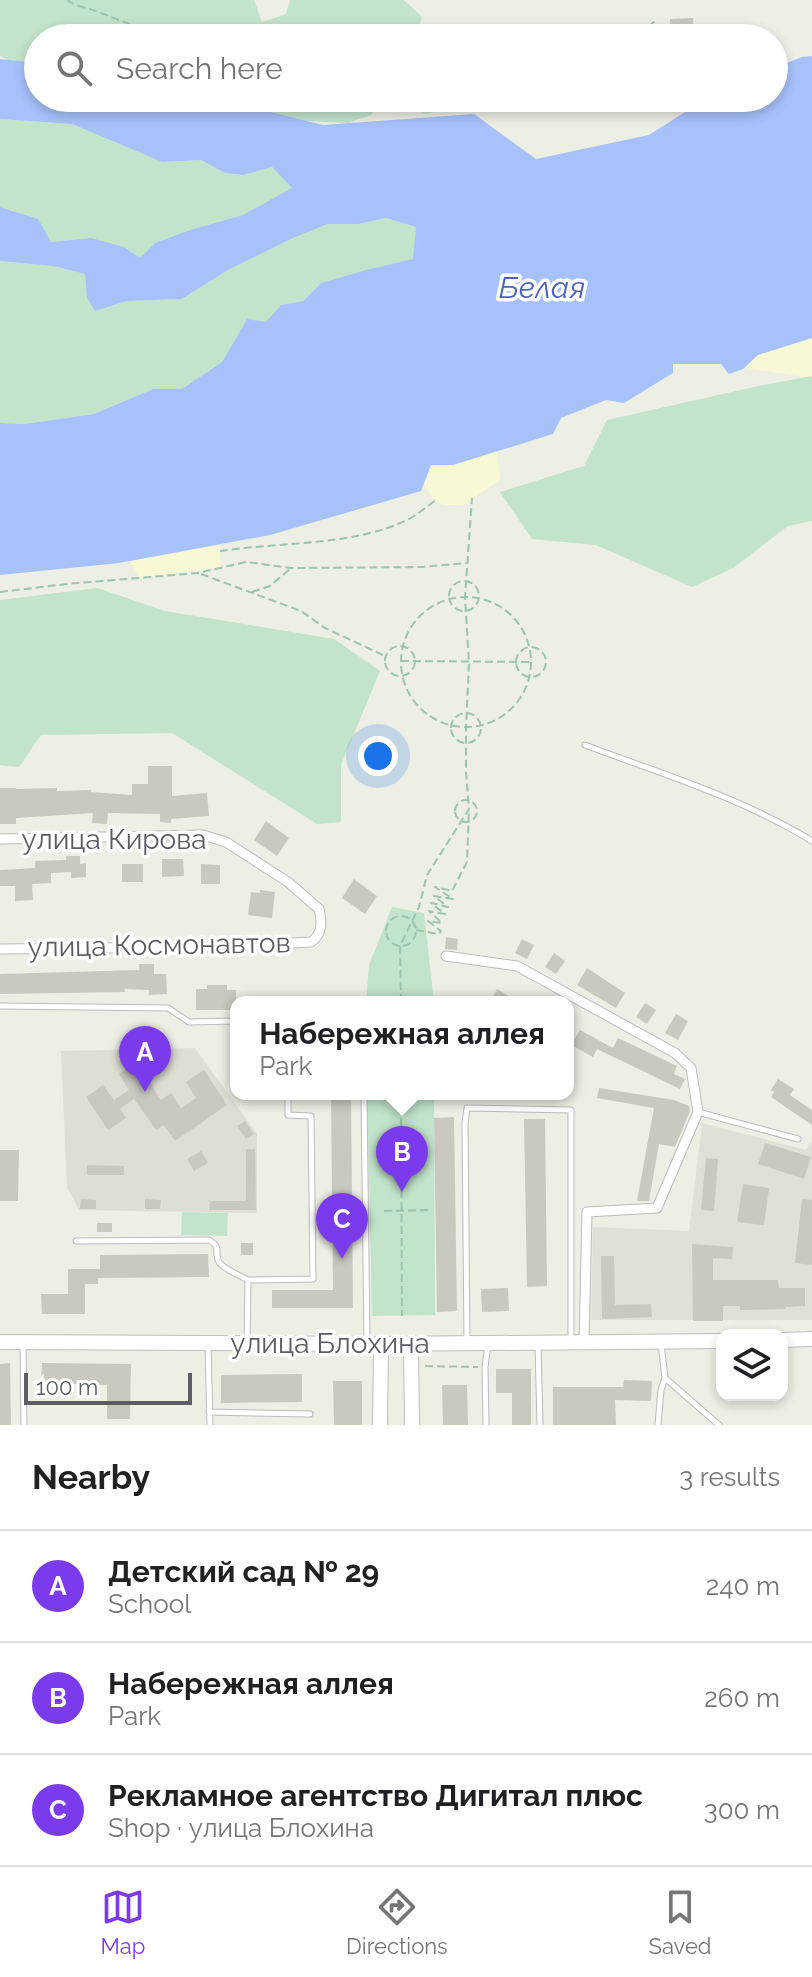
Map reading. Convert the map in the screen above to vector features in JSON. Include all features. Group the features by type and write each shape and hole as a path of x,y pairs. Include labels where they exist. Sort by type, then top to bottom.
{"main road":[{"path":"788,1340 812,1339"},
{"name":"улица Блохина","path":"0,1342 411,1344 716,1341"},
{"path":"374,1344 380,1425"},
{"path":"411,1344 412,1425"}],"street":[{"name":"улица Кирова","path":"0,839 203,835 216,838 288,882 315,904 321,915 321,932 317,938"},
{"name":"улица Космонавтов","path":"0,949 203,947 311,942 317,938"},
{"path":"446,956 517,966 571,996"},
{"path":"574,997 675,1053 691,1068 698,1112 657,1208 587,1212 578,1343"}],"lane":[{"path":"585,745 742,804 812,841"},
{"path":"0,1006 168,1008 189,1022 230,1021"},
{"path":"76,1241 209,1240 218,1248 220,1264 248,1280 313,1279 311,1116 288,1115 288,1100"},
{"path":"364,1100 374,1344"},
{"path":"467,1343 467,1108 528,1108 571,1110 578,1343"},
{"path":"698,1112 798,1139"},
{"path":"247,1343 248,1280"},
{"path":"23,1342 24,1425"},
{"path":"208,1343 210,1425"},
{"path":"486,1425 485,1367 488,1343"},
{"path":"538,1343 540,1425"},
{"path":"658,1425 665,1378 661,1343"},
{"path":"665,1378 719,1425"},
{"path":"209,1412 310,1414"}],"path":[{"path":"67,0 130,24"},
{"path":"652,24 656,20"},
{"path":"416,930 439,934 441,931 428,921 442,923 429,911 445,914 431,903 448,907 434,896 453,899 435,887 452,891 467,862 469,663 465,597 472,498"},
{"path":"220,551 370,533 406,521 436,500"},
{"path":"0,592 198,573 246,562 291,568 422,567 467,563"},
{"path":"250,592 270,586 291,568"},
{"path":"198,573 301,611 325,628 385,656"},
{"path":"466,581 476,587 479,598 475,606 466,611 456,609 449,599 453,586 466,581"},
{"path":"465,597 498,605 512,616 523,629 531,662 530,677 523,695 512,709 499,719 466,728 433,719 419,709 408,695 401,676 400,661 409,629 419,616 433,605 465,597"},
{"path":"402,646 412,651 415,662 411,671 401,676 395,675 387,670 385,656 393,647 402,646"},
{"path":"529,647 541,651 546,661 542,672 530,677 521,673 516,663 519,652 529,647"},
{"path":"400,661 531,662"},
{"path":"467,712 477,716 481,726 478,738 466,743 456,739 451,726 457,715 467,712"},
{"path":"461,802 474,804 477,810 475,817 468,822 461,821 456,807 461,802"},
{"path":"401,996 400,946 419,907 427,875 469,809"},
{"path":"394,917 406,917 412,921 416,930 410,943 400,946 387,938 386,929 394,917"},
{"path":"401,1100 402,1316"},
{"path":"384,1211 429,1210"},
{"path":"411,1366 485,1367"}],"shaded area":[{"path":"0,0 254,0 262,22 286,14 290,0 404,0 422,17 420,24 24,24 24,68 0,56"},
{"path":"220,112 373,112 348,123 306,121 272,130"},
{"path":"0,119 72,124 162,162 201,160 225,173 243,175 272,167 293,189 243,215 193,229 140,259 91,238 51,242 14,211 0,207"},
{"path":"386,218 416,227 414,259 321,283 303,301 281,305 266,323 247,319 222,362 182,389 153,389 94,414 24,424 0,423 0,261 53,266 85,274 87,298 95,311 127,301 182,299 228,270 327,223 359,224"},
{"path":"812,376 812,521 788,526 733,568 692,587 596,545 532,539 500,492 584,466 607,420"},
{"path":"97,588 165,611 334,639 380,671 341,765 341,822 317,824 172,733 41,735 19,767 0,765 0,600"},
{"path":"392,907 424,913 433,996 366,996 369,965"},
{"path":"195,1048 257,1134 257,1213 79,1210 67,1187 61,1051"},
{"path":"367,1100 434,1100 435,1315 372,1316"},
{"path":"702,1123 806,1150 812,1141 812,1320 591,1320 593,1227 689,1231"},
{"path":"182,1212 228,1213 227,1236 181,1235"}],"sand":[{"path":"812,337 812,376 746,368 754,356"},
{"path":"497,451 500,480 463,505 443,505 431,496 424,485 431,465 453,465"},
{"path":"220,545 221,567 139,578 130,561"}],"water":[{"name":"Белая","path":"812,56 812,338 758,355 743,369 729,374 721,364 673,364 673,373 624,403 606,400 561,418 553,434 453,465 431,465 421,491 270,535 119,563 0,575 0,423 24,424 94,414 153,389 182,389 222,362 247,319 266,322 281,305 303,301 321,283 413,259 416,227 386,218 359,224 327,224 228,270 182,299 127,301 95,311 87,298 85,274 53,266 0,261 0,207 38,219 51,242 91,238 124,247 140,258 155,243 243,215 292,188 272,167 243,175 225,173 201,160 162,162 72,124 0,119 0,59 24,62 24,112 271,112 323,125 474,114 536,159 649,135 685,112 788,112 788,62"}],"building":[{"path":"693,18 693,24 670,24 670,19"},
{"path":"148,766 172,766 172,796 207,793 209,816 171,819 171,823 160,822 160,814 108,813 107,824 92,823 93,813 16,818 16,824 0,824 0,788 57,788 57,791 91,790 132,795 132,784 148,784"},
{"path":"266,821 289,838 277,856 254,840"},
{"path":"66,856 80,856 80,864 86,863 86,877 71,878 71,872 51,873 51,883 32,884 33,900 15,901 15,886 0,886 0,870 35,868 35,861 66,860"},
{"path":"162,859 183,859 184,876 162,877"},
{"path":"122,864 143,864 143,882 122,882"},
{"path":"201,864 220,865 220,884 201,884"},
{"path":"354,879 377,896 365,914 342,898"},
{"path":"260,890 275,892 272,918 248,915 251,892 260,893"},
{"path":"446,937 458,939 457,950 445,949"},
{"path":"522,939 534,945 527,959 515,953"},
{"path":"554,953 565,961 556,974 545,967"},
{"path":"139,964 154,964 154,974 166,974 167,994 149,995 149,990 125,989 125,992 0,994 0,974 139,970"},
{"path":"587,968 625,993 616,1008 577,985"},
{"path":"207,985 227,985 227,990 236,990 236,996 230,996 230,1010 196,1010 196,989 207,989"},
{"path":"497,989 509,996 493,996"},
{"path":"645,1003 656,1010 647,1024 636,1017"},
{"path":"676,1014 688,1021 678,1040 665,1033"},
{"path":"580,1030 613,1048 618,1038 677,1066 674,1074 685,1079 680,1089 597,1049 593,1057 574,1047"},
{"path":"136,1062 161,1100 171,1093 181,1108 196,1098 186,1082 204,1070 227,1105 175,1141 164,1125 156,1130 134,1099 120,1109 126,1118 108,1130 86,1097 103,1085 114,1100 129,1090 119,1074"},
{"path":"778,1079 794,1089 790,1095 812,1110 812,1125 771,1097 774,1092 771,1090"},
{"path":"599,1088 674,1100 689,1106 690,1111 675,1147 659,1144 649,1201 637,1201 654,1108 597,1098"},
{"path":"331,1100 351,1100 353,1308 272,1308 272,1290 333,1290"},
{"path":"454,1117 457,1311 437,1312 434,1118"},
{"path":"524,1119 545,1119 547,1286 527,1287"},
{"path":"245,1121 254,1134 246,1139 237,1126"},
{"path":"765,1143 811,1157 804,1179 758,1164"},
{"path":"246,1149 255,1149 256,1210 209,1210 210,1201 246,1201"},
{"path":"0,1150 19,1150 18,1201 0,1201"},
{"path":"201,1151 208,1163 194,1171 187,1159"},
{"path":"706,1158 718,1159 714,1211 701,1210"},
{"path":"87,1165 124,1166 124,1175 87,1175"},
{"path":"743,1184 769,1188 764,1225 737,1222"},
{"path":"81,1199 96,1200 96,1209 80,1209"},
{"path":"145,1199 161,1200 160,1209 145,1209"},
{"path":"802,1199 812,1200 812,1265 795,1263"},
{"path":"97,1223 112,1223 112,1232 97,1232"},
{"path":"241,1243 253,1243 253,1255 241,1255"},
{"path":"692,1244 733,1247 732,1259 713,1258 713,1280 778,1280 779,1288 805,1288 805,1306 740,1310 740,1306 723,1306 723,1321 693,1321"},
{"path":"208,1254 209,1277 98,1278 98,1284 85,1284 85,1314 42,1314 41,1294 68,1294 68,1269 100,1269 100,1255"},
{"path":"601,1256 614,1256 615,1305 651,1304 652,1317 602,1319"},
{"path":"508,1288 509,1311 482,1312 481,1289"},
{"path":"10,1363 11,1425 0,1425 0,1364"},
{"path":"42,1363 131,1364 130,1419 107,1419 107,1385 41,1383"},
{"path":"496,1369 531,1369 531,1425 512,1425 512,1393 496,1393"},
{"path":"302,1374 302,1402 221,1403 221,1375"},
{"path":"624,1380 652,1381 651,1401 615,1400 616,1425 553,1425 553,1387 623,1387"},
{"path":"333,1381 362,1381 362,1425 334,1425"},
{"path":"442,1385 467,1385 468,1425 443,1425"}],"place":[{"name":"Детский сад № 29","path":"145,1092"},
{"name":"Набережная аллея","path":"402,1192"},
{"name":"Рекламное агентство Дигитал плюс","path":"342,1259"}]}
